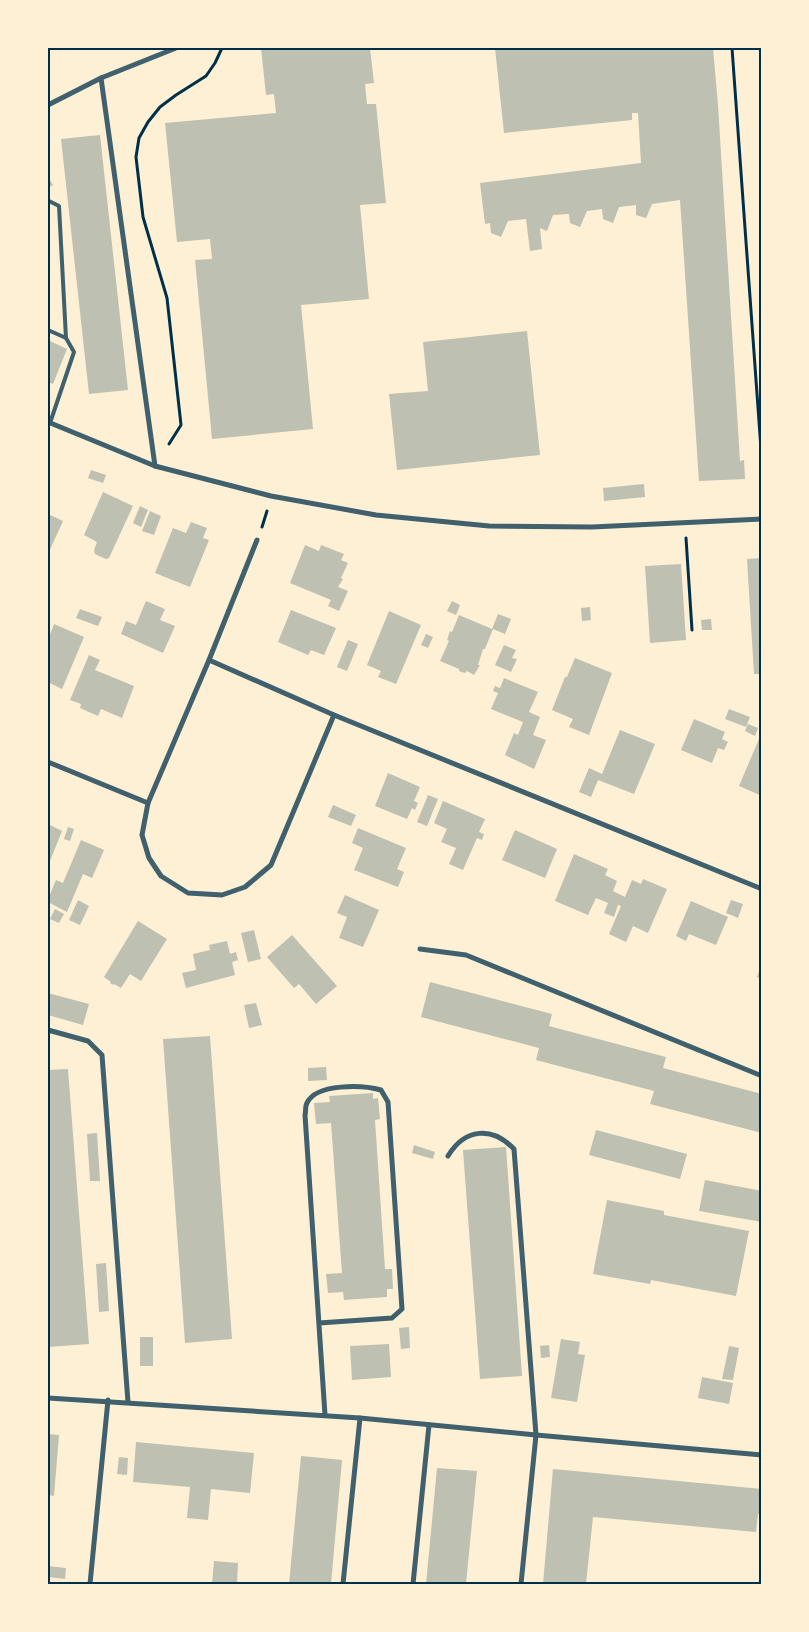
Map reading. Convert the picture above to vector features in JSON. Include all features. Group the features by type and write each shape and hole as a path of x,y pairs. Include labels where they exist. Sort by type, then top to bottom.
{"street":[{"path":"48,105 101,78 176,48"},
{"path":"101,78 155,466"},
{"path":"49,423 155,466 271,496 376,515 488,526 592,527 762,519"},
{"path":"257,540 148,804 142,835 149,858 162,876 188,893 222,895 245,887 271,865 334,715"},
{"path":"209,660 334,715 762,889"},
{"path":"48,762 148,804"},
{"path":"420,949 466,955 762,1076"},
{"path":"48,1030 88,1041 102,1055 128,1402"},
{"path":"319,1323 392,1318 402,1309 388,1102 381,1090 368,1087 327,1089 314,1094 306,1104 305,1115 325,1415"},
{"path":"448,1156 454,1146 473,1134 485,1133 496,1136 506,1141 514,1150 536,1435 521,1584"},
{"path":"48,1398 108,1400 325,1415 762,1455"},
{"path":"90,1584 108,1400"},
{"path":"343,1584 360,1418"},
{"path":"413,1584 429,1425"}],"lane":[{"path":"48,202 50,201 59,206 66,338 74,352 49,423"},
{"path":"48,330 66,338"}],"path":[{"path":"155,466 181,425 167,298 144,217 136,157 139,138 148,122 165,103 206,76 222,48"},
{"path":"732,48 762,463"},
{"path":"257,540 271,496"},
{"path":"686,523 692,630"}],"building":[{"path":"261,48 370,48 374,83 365,84 367,104 376,104 386,203 360,205 369,299 301,305 313,429 212,439 195,260 212,259 210,239 177,242 165,123 276,113 274,94 266,95"},
{"path":"495,48 713,48 740,461 744,460 745,479 699,481 680,200 652,204 646,218 636,215 636,205 619,207 613,223 603,219 602,209 587,211 580,227 570,223 569,214 553,215 547,231 540,228 542,249 530,251 526,219 508,221 501,237 491,233 490,223 485,224 480,183 641,163 638,113 632,113 632,120 504,133"},
{"path":"100,135 128,390 89,394 61,139"},
{"path":"48,177 53,185 48,188"},
{"path":"527,331 540,455 397,470 389,394 428,391 423,342"},
{"path":"48,340 67,349 53,384 48,382"},
{"path":"91,470 106,475 103,483 88,478"},
{"path":"644,484 645,497 604,501 603,488"},
{"path":"103,492 133,506 109,558 106,559 95,554 94,550 97,542 84,535"},
{"path":"140,506 148,510 141,527 133,523"},
{"path":"150,511 161,516 154,535 142,531"},
{"path":"48,514 63,521 48,554"},
{"path":"191,522 207,528 203,538 209,540 190,587 155,573 173,528 186,533"},
{"path":"305,545 319,551 321,545 344,554 341,560 348,563 341,578 343,579 338,587 348,591 339,611 328,606 331,600 290,583"},
{"path":"762,558 762,674 754,674 747,559"},
{"path":"681,564 686,640 650,643 645,566"},
{"path":"146,601 165,609 160,620 175,626 163,653 121,634 126,621 136,625"},
{"path":"452,601 460,605 456,615 447,611"},
{"path":"590,607 591,620 582,621 581,608"},
{"path":"80,609 102,617 98,626 76,618"},
{"path":"291,610 336,628 324,655 311,650 308,655 278,642"},
{"path":"389,611 421,625 396,684 378,677 381,671 367,665"},
{"path":"498,614 511,619 505,634 493,629 485,649 483,649 478,665 480,665 474,675 467,671 465,673 459,671 459,669 440,661 449,641 447,640 450,631 452,632 459,615 492,629"},
{"path":"711,619 712,630 702,630 701,620"},
{"path":"54,624 84,637 62,689 48,682 48,640"},
{"path":"426,634 433,637 428,648 421,645"},
{"path":"348,640 358,644 347,671 337,667"},
{"path":"504,645 516,650 512,658 517,659 511,672 495,665"},
{"path":"89,655 100,660 95,670 134,686 122,718 101,709 98,716 80,708 81,704 70,700"},
{"path":"575,658 612,673 589,735 569,727 573,719 552,710"},
{"path":"504,678 538,692 529,712 540,717 533,735 546,740 534,769 505,755 514,733 518,735 523,722 491,709 498,693 493,691 495,686 500,688"},
{"path":"729,709 750,717 746,727 725,719"},
{"path":"694,719 725,732 722,739 728,742 724,750 718,748 712,763 681,750"},
{"path":"748,724 758,728 755,736 745,731"},
{"path":"620,730 655,744 634,794 598,780 591,797 579,792 589,768 602,774"},
{"path":"759,739 762,740 762,796 739,786"},
{"path":"388,773 420,787 414,801 418,803 415,810 412,808 407,819 375,806"},
{"path":"428,795 438,799 427,826 417,822"},
{"path":"443,801 485,819 479,832 484,834 482,840 477,838 463,870 449,864 456,848 441,842 447,829 434,823"},
{"path":"333,805 356,815 351,826 328,817"},
{"path":"48,824 62,831 48,866"},
{"path":"68,827 74,829 70,841 64,839"},
{"path":"358,828 406,848 397,869 404,872 398,887 354,870 363,848 352,843"},
{"path":"515,830 557,849 545,878 502,860"},
{"path":"81,840 104,850 92,878 83,874 67,912 48,902 48,899 56,880 63,883"},
{"path":"574,854 608,869 605,875 617,881 613,891 625,897 632,880 641,884 643,879 667,889 648,933 633,926 626,942 609,934 621,906 618,905 614,917 604,913 608,903 596,898 588,915 555,901"},
{"path":"345,895 379,910 363,947 339,938 347,917 337,913"},
{"path":"78,900 89,906 80,925 69,920"},
{"path":"731,900 743,904 738,918 726,913"},
{"path":"691,901 728,917 716,945 689,934 686,941 676,936"},
{"path":"55,909 64,914 59,923 50,919"},
{"path":"138,921 167,939 141,981 130,974 121,988 113,985 104,977"},
{"path":"254,930 261,959 248,962 241,933"},
{"path":"292,935 337,986 316,1004 299,984 294,988 267,957"},
{"path":"227,941 230,954 236,952 238,960 232,962 235,975 186,988 182,973 196,970 193,954 210,950 209,945"},
{"path":"762,966 762,979 757,977"},
{"path":"430,982 552,1014 549,1026 666,1057 663,1068 762,1094 762,1133 650,1104 654,1091 536,1060 539,1048 421,1017"},
{"path":"48,993 89,1004 83,1025 48,1015"},
{"path":"256,1003 262,1025 249,1028 244,1005"},
{"path":"210,1036 232,1339 185,1343 163,1039"},
{"path":"326,1067 327,1080 308,1081 308,1068"},
{"path":"68,1069 89,1344 48,1347 48,1070"},
{"path":"373,1093 373,1099 378,1098 380,1119 375,1120 385,1269 392,1269 393,1289 387,1289 387,1297 344,1300 343,1292 328,1293 326,1274 342,1273 331,1123 316,1124 314,1103 330,1102 329,1096"},
{"path":"596,1130 687,1154 680,1179 589,1155"},
{"path":"97,1133 100,1181 90,1181 87,1134"},
{"path":"414,1145 435,1152 433,1159 412,1153"},
{"path":"506,1147 522,1376 480,1379 463,1150"},
{"path":"705,1180 762,1191 762,1222 699,1211"},
{"path":"607,1200 664,1211 664,1215 749,1231 736,1296 651,1280 650,1284 593,1274"},
{"path":"106,1263 109,1311 99,1312 96,1264"},
{"path":"409,1327 410,1348 401,1349 399,1328"},
{"path":"140,1337 153,1337 153,1366 140,1366"},
{"path":"561,1339 580,1342 578,1354 585,1355 577,1402 551,1398"},
{"path":"389,1344 391,1377 352,1380 350,1346"},
{"path":"549,1345 550,1357 541,1358 540,1346"},
{"path":"729,1346 739,1348 733,1380 722,1379"},
{"path":"702,1377 733,1383 729,1404 698,1398"},
{"path":"48,1434 59,1435 54,1496 48,1495"},
{"path":"136,1442 254,1453 250,1493 211,1489 208,1520 187,1518 190,1487 133,1482"},
{"path":"301,1456 342,1460 331,1584 289,1584"},
{"path":"119,1457 128,1458 127,1475 117,1474"},
{"path":"437,1468 477,1471 466,1584 426,1584"},
{"path":"553,1469 762,1489 762,1514 758,1514 756,1532 593,1517 586,1584 543,1584"},
{"path":"214,1561 238,1563 237,1584 212,1584"},
{"path":"48,1566 66,1568 65,1579 48,1577"},
{"path":"106,1582 124,1583 124,1584 106,1584"}]}
